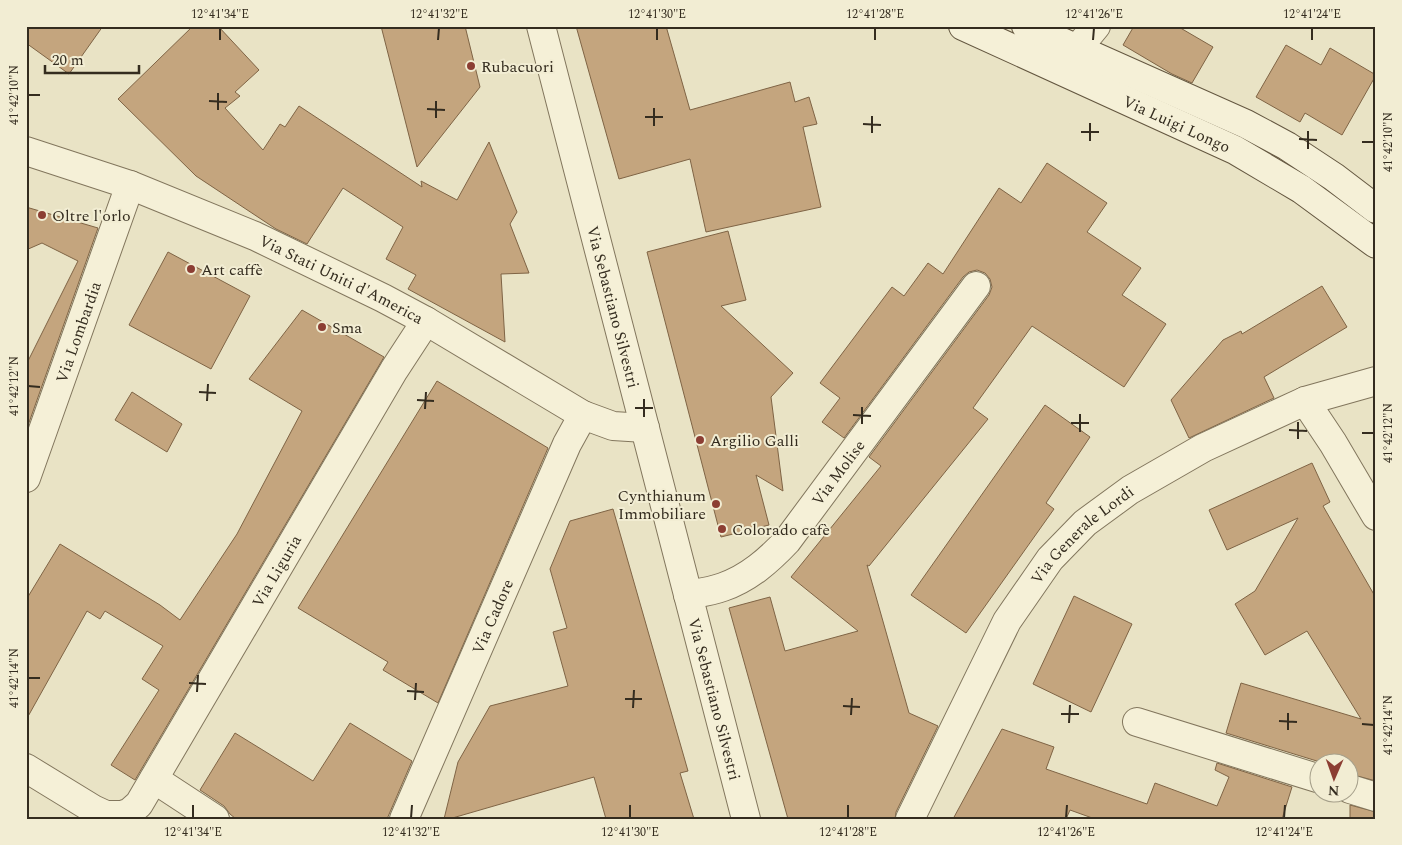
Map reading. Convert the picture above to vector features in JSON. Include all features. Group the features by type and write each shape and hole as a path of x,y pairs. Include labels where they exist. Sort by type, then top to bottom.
{"street":[{"name":"Via Sebastiano Silvestri","path":"541,26 746,819"},
{"name":"Via Luigi Longo","path":"963,26 1235,150 1300,189 1376,244"},
{"name":"Via Luigi Longo","path":"1026,26 1246,124 1287,146 1376,209"},
{"path":"1077,49 1096,26"},
{"name":"Via Stati Uniti d'America","path":"26,152 130,185 282,248 342,277 426,322 582,414 613,426 645,428"},
{"name":"Via Lombardia","path":"26,478 130,185"},
{"name":"Via Molise","path":"688,595 723,587 743,578 754,571 787,541 976,286"},
{"name":"Via Liguria","path":"26,768 100,813 114,816 122,815 130,812 139,804 394,370 426,322"},
{"name":"Via Generale Lordi","path":"910,819 1007,621 1050,559 1085,523 1154,475 1204,448 1304,401 1376,381"},
{"path":"1304,401 1376,516"},
{"name":"Via Cadore","path":"404,819 567,444 582,414"},
{"path":"1137,722 1310,776"},
{"path":"154,779 215,819"},
{"path":"1360,792 1376,797"}],"building":[{"path":"26,26 103,26 69,74 26,43"},
{"path":"193,26 218,26 259,70 235,92 240,96 225,108 263,150 280,124 285,127 299,106 422,187 421,181 457,200 489,142 517,212 510,224 529,273 501,274 505,342 408,289 416,275 386,259 403,227 343,188 307,244 276,229 196,176 118,99"},
{"path":"381,26 465,26 480,87 417,167"},
{"path":"576,26 666,26 690,110 790,82 795,102 809,97 817,124 803,127 821,207 706,232 690,159 619,179"},
{"path":"1134,26 1177,26 1213,47 1192,83 1172,74 1123,45"},
{"path":"1286,45 1321,65 1330,48 1376,75 1342,135 1305,113 1300,122 1256,97"},
{"path":"1047,163 1107,203 1087,232 1141,268 1122,295 1166,324 1124,387 1032,326 973,408 988,419 869,566 867,565 909,713 938,726 896,812 895,819 788,819 729,608 770,597 785,651 858,631 791,577 881,466 869,457 989,295 992,287 990,279 985,273 977,270 969,272 963,277 844,438 822,422 840,398 820,383 892,287 904,296 928,263 943,274 999,188 1021,203"},
{"path":"26,207 98,228 26,431 26,365 78,261 42,243 26,250"},
{"path":"728,231 746,300 721,306 793,373 771,397 783,491 756,475 769,525 721,537 647,252"},
{"path":"168,252 250,296 211,369 129,325"},
{"path":"1322,286 1347,327 1264,377 1274,398 1189,438 1171,400 1223,340 1241,331 1242,334"},
{"path":"302,310 384,357 135,780 111,765 159,690 142,679 163,646 105,611 100,619 87,611 26,720 26,600 60,544 160,605 180,620 237,534 302,411 249,379"},
{"path":"437,381 548,448 438,703 383,670 388,662 298,608"},
{"path":"132,392 182,424 167,452 115,420"},
{"path":"1045,405 1090,437 1046,503 1054,509 966,633 911,595"},
{"path":"1312,463 1330,502 1323,506 1376,598 1376,781 1360,777 1360,752 1310,752 1310,759 1226,733 1241,683 1361,719 1307,631 1265,655 1235,604 1255,591 1298,518 1227,550 1209,510"},
{"path":"613,509 688,771 680,773 694,819 606,819 594,777 444,819 458,762 490,706 568,686 553,632 567,628 550,569 570,521"},
{"path":"1074,596 1132,624 1091,712 1033,684"},
{"path":"350,723 412,761 387,819 236,819 224,806 200,790 235,733 313,781"},
{"path":"1002,729 1054,747 1046,769 1147,804 1155,783 1217,806 1229,777 1215,770 1217,763 1292,787 1282,819 1095,819 1070,810 1066,819 953,819"},
{"path":"1350,805 1376,812 1376,819 1350,819"}],"place":[{"name":"Rubacuori","path":"471,66"},
{"name":"Oltre l'orlo","path":"42,215"},
{"name":"Art caffè","path":"191,269"},
{"name":"Sma","path":"322,327"},
{"name":"Argilio Galli","path":"700,440"},
{"name":"Cynthianum Immobiliare","path":"716,504"},
{"name":"Colorado cafè","path":"722,529"}]}
